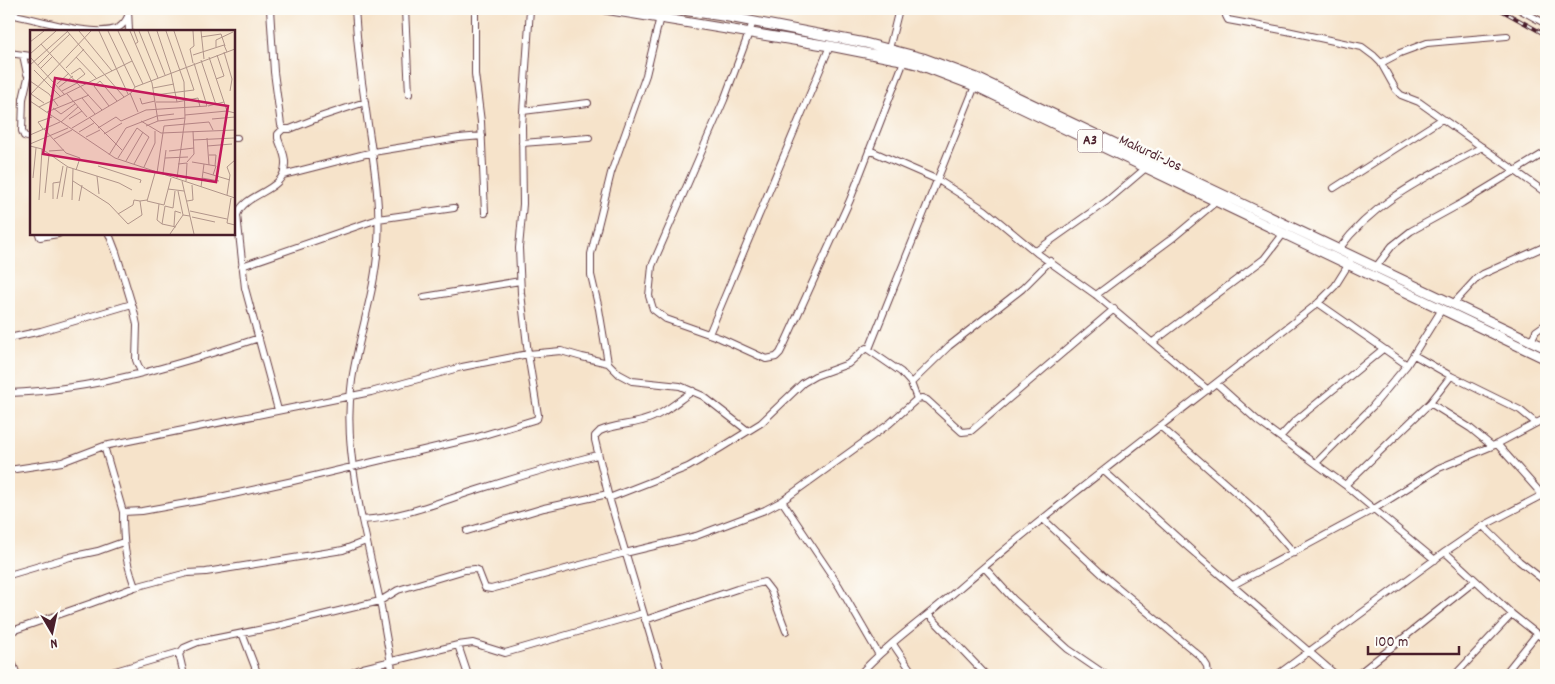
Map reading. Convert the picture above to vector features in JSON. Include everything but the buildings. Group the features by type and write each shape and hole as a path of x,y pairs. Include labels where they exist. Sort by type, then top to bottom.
{"highway":[{"name":"Makurdi-Jos","path":"605,9 830,46 904,61 928,68 975,86 1546,359"},
{"name":"Makurdi-Jos","path":"676,9 889,49 923,58 977,78 1546,348"}],"street":[{"path":"270,9 274,72 283,129"},
{"path":"355,9 365,102 373,152 378,242 376,269 353,374 350,422 352,466 366,541 380,600 393,675"},
{"path":"405,9 409,94"},
{"path":"475,9 475,74 482,136 485,213"},
{"path":"123,512 142,511 214,498 474,438 537,419 520,280 519,248 523,204 523,111 530,9"},
{"path":"889,49 899,9"},
{"path":"1227,9 1226,16 1228,20 1287,30 1362,47 1381,64 1396,90 1402,95 1419,102 1546,193"},
{"path":"1519,9 1546,24"},
{"path":"110,30 119,27 125,22 128,12"},
{"path":"128,12 129,30"},
{"path":"9,14 89,30"},
{"path":"608,363 599,309 591,276 591,254 611,173 646,75 660,17"},
{"path":"753,22 724,100 652,266 649,296 650,303 656,313 666,319 709,334 766,358 776,357 780,353 850,200 904,61"},
{"path":"1381,64 1400,53 1427,44 1448,40 1507,36"},
{"path":"709,334 830,46"},
{"path":"9,54 30,56"},
{"path":"23,55 28,75"},
{"path":"30,68 23,99 22,131 24,136 30,138"},
{"path":"869,349 975,86"},
{"path":"278,410 245,288 237,215 248,200 279,182 283,175 286,162 278,134 283,129 290,129 365,102"},
{"path":"523,111 588,102"},
{"path":"1334,188 1442,119"},
{"path":"283,175 373,152 482,136"},
{"path":"522,143 589,138"},
{"path":"1340,249 1353,231 1387,202 1482,147"},
{"path":"869,150 938,180 984,210 1050,262 1096,295 1208,390"},
{"path":"1376,267 1392,246 1410,230 1462,203 1546,152"},
{"path":"1036,251 1107,201 1147,168"},
{"path":"1096,295 1174,237 1216,201"},
{"path":"242,266 378,219 454,208"},
{"path":"1153,342 1264,259 1284,233"},
{"path":"39,235 43,237 53,235"},
{"path":"109,235 137,325 136,360 129,376"},
{"path":"1452,304 1483,274 1546,246"},
{"path":"859,675 879,655 1043,519 1318,303 1335,286 1354,256"},
{"path":"911,383 949,346 1022,289 1050,262"},
{"path":"424,297 520,280"},
{"path":"1318,303 1407,365"},
{"path":"9,338 41,331 132,304"},
{"path":"1316,463 1372,407 1407,365 1442,309"},
{"path":"94,675 113,674 180,652 191,644 380,600 398,590 465,570 478,569 485,588 491,589 717,529 765,510 782,501 889,424 917,399 927,400 962,432 971,431 1114,310"},
{"path":"1531,341 1536,331 1546,324"},
{"path":"9,392 62,389 129,376 202,357 259,338"},
{"path":"467,531 544,508 609,496 688,467 761,423 803,383 815,376 848,364 862,350 869,349 901,372 911,383 917,399"},
{"path":"1280,437 1295,421 1383,349"},
{"path":"9,470 62,462 104,446 371,392 462,367 528,354 561,351 582,358 608,363 619,374 632,381 680,386 693,391 703,396 748,431"},
{"path":"1414,355 1451,376 1520,410 1536,423"},
{"path":"136,360 141,372"},
{"path":"1345,485 1430,403 1451,376"},
{"path":"1216,384 1258,420 1345,485 1435,560"},
{"path":"679,400 680,386"},
{"path":"662,675 597,455 595,436 600,431 644,421 667,411 693,391"},
{"path":"1277,675 1483,526 1545,496 1495,445 1430,403"},
{"path":"1233,585 1374,509 1439,468 1495,445 1546,418"},
{"path":"1160,426 1260,513 1294,553"},
{"path":"104,446 123,512 123,542 127,565 135,587"},
{"path":"362,520 382,519 407,513 481,488 597,455"},
{"path":"1104,471 1189,548 1336,675"},
{"path":"782,501 839,586 879,655"},
{"path":"1043,519 1104,575 1201,656 1207,666 1208,675"},
{"path":"1483,526 1518,561 1546,582"},
{"path":"9,632 92,604 135,587 194,572 206,572 343,550 366,541"},
{"path":"9,575 98,551 123,542"},
{"path":"1445,552 1512,614 1536,635 1546,641"},
{"path":"984,568 1013,599 1068,649 1106,675"},
{"path":"1357,675 1475,581"},
{"path":"348,675 363,668 458,645 473,643 505,653 644,617 764,582 771,591 786,631"},
{"path":"1455,675 1512,614"},
{"path":"929,615 986,675"},
{"path":"242,633 258,675"},
{"path":"1504,675 1536,635"},
{"path":"893,644 914,675"},
{"path":"458,645 468,675"},
{"path":"180,652 184,675"},
{"path":"9,653 17,675"}],"railway":[{"path":"1499,9 1546,35"}]}
